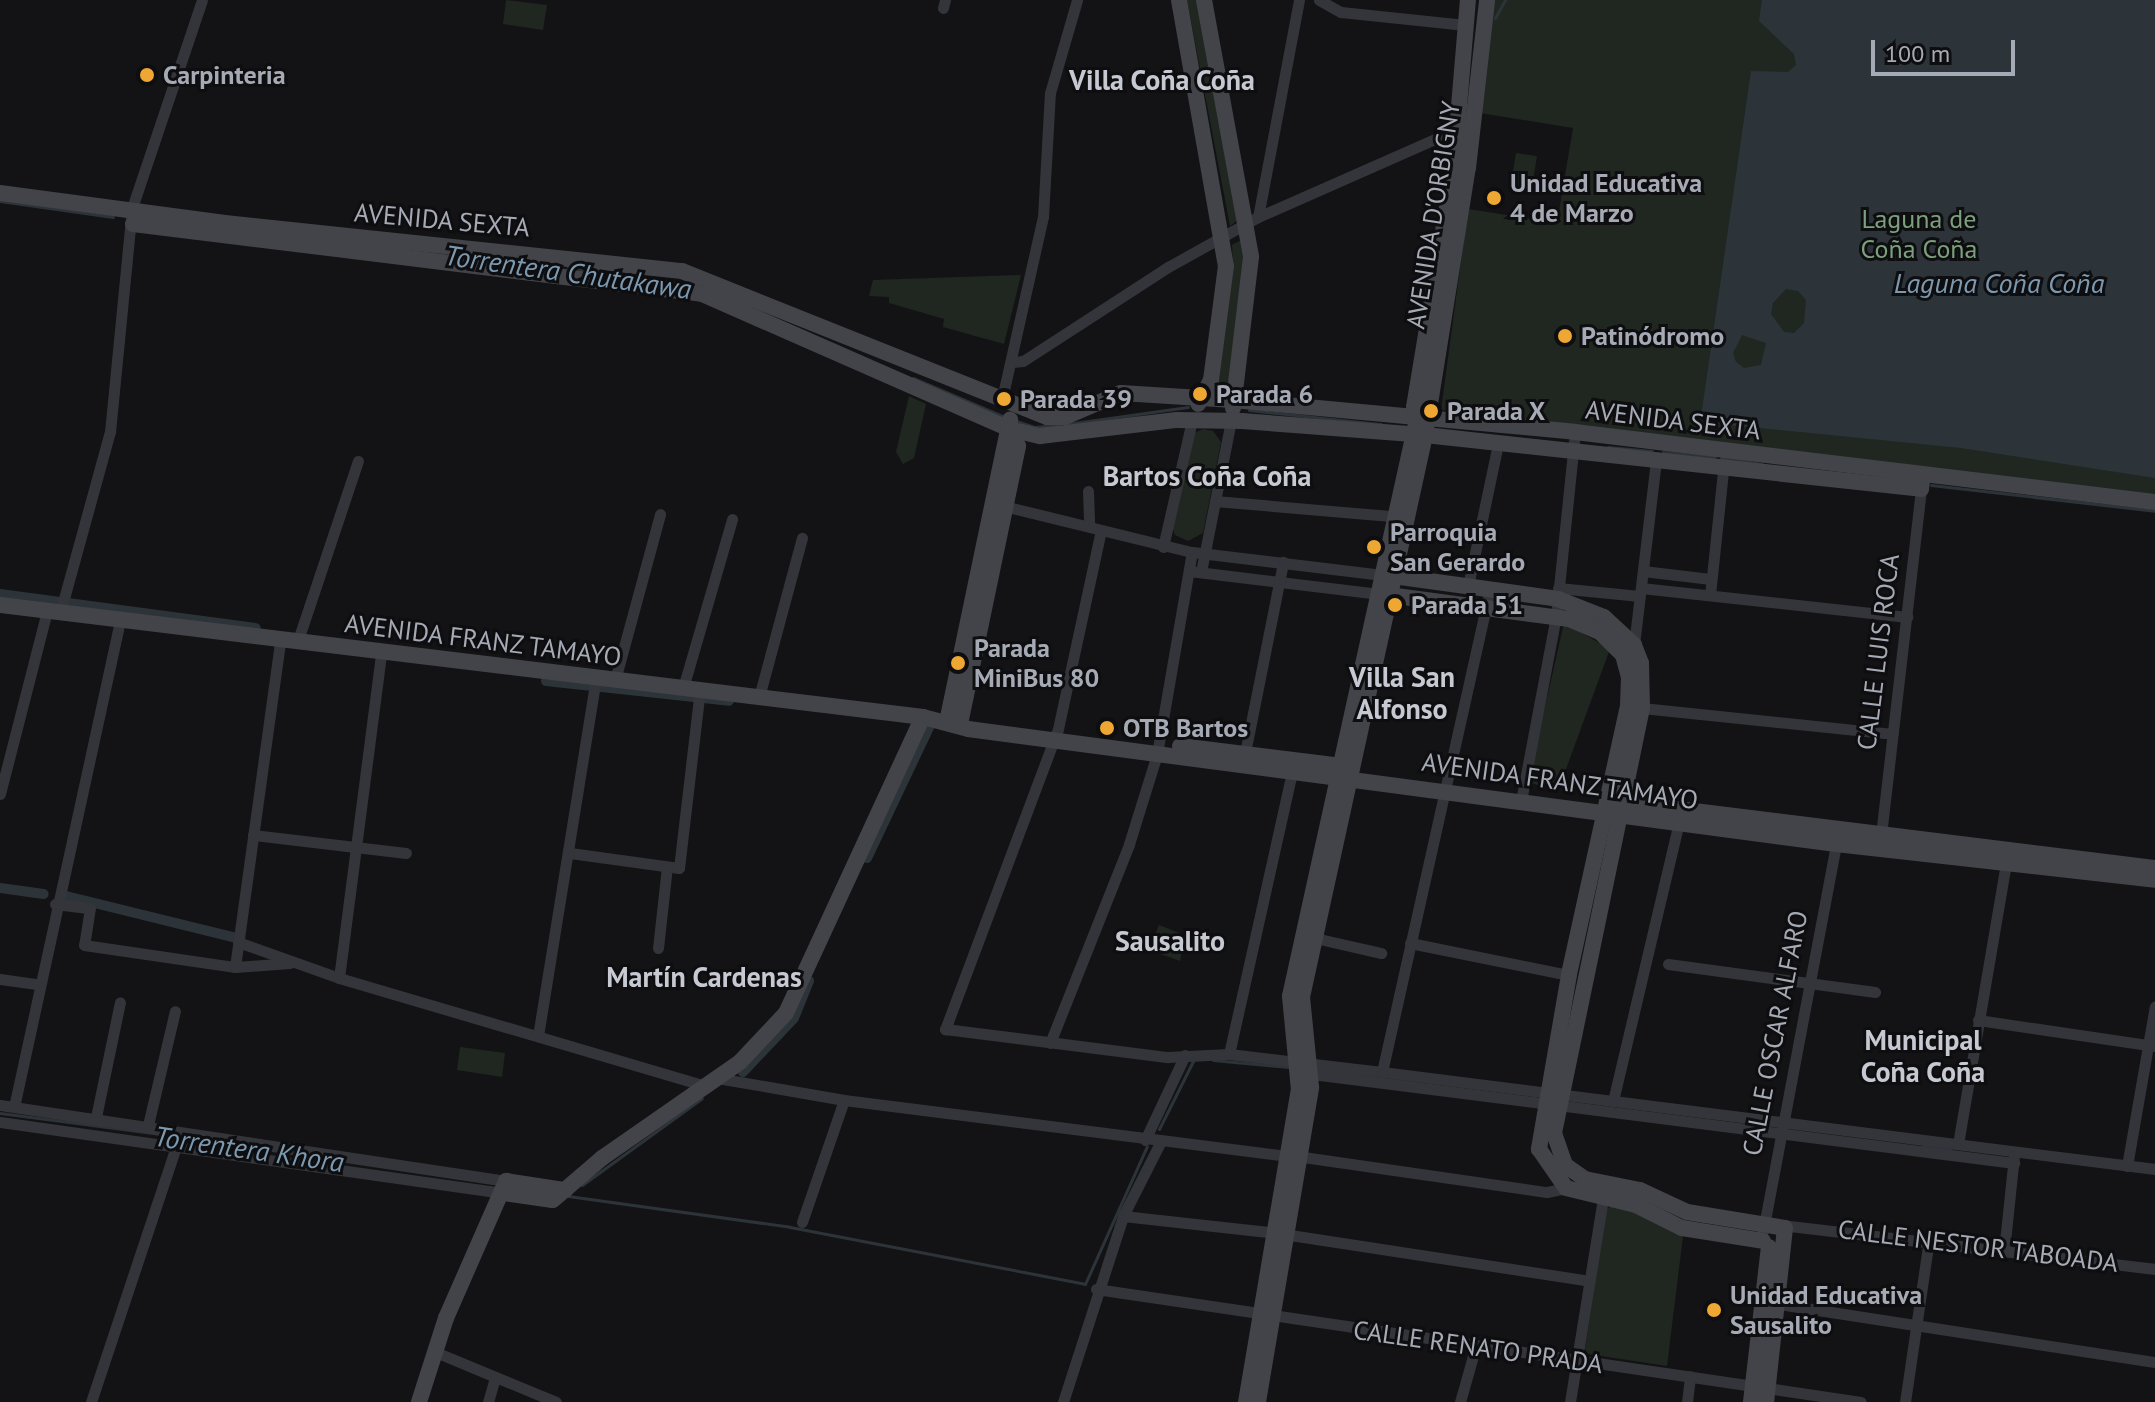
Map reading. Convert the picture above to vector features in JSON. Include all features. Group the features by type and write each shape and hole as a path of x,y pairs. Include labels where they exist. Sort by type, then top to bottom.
{"main road":[{"path":"1179,0 1224,239 1226,266 1211,380 1196,410"},
{"path":"1204,0 1252,222 1251,257 1232,410"},
{"name":"AVENIDA D'ORBIGNY","path":"1465,127 1465,25 1468,0"},
{"name":"AVENIDA D'ORBIGNY","path":"1347,772 1420,427 1487,0"},
{"name":"AVENIDA SEXTA","path":"0,193 133,216 306,237 702,294 1009,416 1040,436 1196,410 1232,410 1724,458 1922,482 2155,502"},
{"name":"AVENIDA SEXTA","path":"862,357 1009,416 1065,417 1121,393 1196,410 1232,410"},
{"path":"954,723 998,505 1009,416"},
{"name":"AVENIDA SEXTA","path":"1420,427 1498,444 1574,443 1656,460 1724,458"},
{"path":"1389,576 1558,594 1604,617 1634,645 1641,663 1642,708 1569,975 1553,1099 1557,1151 1565,1165 1585,1179 1640,1190 1687,1212 1774,1233"},
{"path":"1385,595 1556,616 1600,632 1627,665 1628,706 1614,807 1553,1099 1539,1149 1566,1188 1636,1205 1682,1228 1774,1233"},
{"name":"AVENIDA FRANZ TAMAYO","path":"0,605 954,723 969,721 1292,771 1347,772"},
{"path":"419,1402 433,1351 504,1187 553,1200 602,1158 740,1062 786,1013 923,717"},
{"name":"AVENIDA FRANZ TAMAYO","path":"1158,748 1245,753 1347,772 1522,796 1881,835 2155,880"},
{"path":"1258,1402 1296,1157 1304,1068 1301,1009 1347,772"},
{"path":"1304,1068 1290,996 1347,772"},
{"name":"AVENIDA FRANZ TAMAYO","path":"1614,807 1679,822 1836,844 2155,868"},
{"name":"CALLE OSCAR ALFARO","path":"1751,1402 1759,1384 1779,1304 1774,1233"},
{"name":"CALLE OSCAR ALFARO","path":"1766,1402 1759,1384 1774,1233"},
{"path":"1246,1402 1270,1316"}],"street":[{"path":"0,794 110,432 133,216 202,0"},
{"path":"1009,416 1012,362 1043,217 1050,93 1077,0"},
{"path":"1252,222 1299,0"},
{"path":"1319,0 1341,12 1465,25"},
{"path":"1012,362 1023,361 1168,267 1252,222 1465,127"},
{"path":"1163,547 1196,410"},
{"path":"1050,1043 1129,844 1158,748 1198,553 1215,501 1232,410"},
{"path":"1522,796 1556,616 1574,443"},
{"path":"1468,586 1498,444"},
{"path":"1710,595 1724,458"},
{"path":"1634,645 1656,460"},
{"path":"235,967 253,835 289,642 358,461"},
{"name":"CALLE LUIS ROCA","path":"1881,835 1922,482"},
{"path":"1088,491 1095,529 1056,734 945,1029 1168,1057 1229,1054 1304,1068 1553,1099 1958,1144 2014,1158"},
{"path":"1215,501 1402,517"},
{"path":"998,505 1163,547 1389,576"},
{"path":"615,680 660,514"},
{"path":"570,853 679,868 692,689 732,519"},
{"path":"759,697 802,538"},
{"path":"1245,753 1283,562"},
{"path":"1643,571 1711,579"},
{"path":"1195,572 1385,595"},
{"path":"1382,1072 1449,786 1490,589"},
{"path":"1558,594 1641,592 1710,595 1907,617"},
{"path":"14,1107 37,984 120,620"},
{"path":"339,978 381,653"},
{"path":"538,1036 596,678"},
{"path":"1642,708 1893,734"},
{"path":"1229,1054 1292,771"},
{"path":"1613,1101 1679,822"},
{"path":"253,835 406,853"},
{"name":"CALLE OSCAR ALFARO","path":"1774,1233 1782,1126 1836,844"},
{"path":"1958,1144 2007,856"},
{"path":"658,948 667,867"},
{"path":"55,904 90,908 84,945 235,967 295,962"},
{"path":"1315,938 1381,953"},
{"path":"238,942 339,978 538,1036 712,1082 1547,1192 1566,1188"},
{"path":"1410,943 1569,975"},
{"path":"1668,964 1875,992"},
{"path":"0,979 37,984"},
{"path":"96,1117 120,1002"},
{"path":"2127,1166 2151,1045 2155,1006"},
{"path":"148,1125 175,1011"},
{"path":"1978,1020 2151,1045"},
{"path":"1145,1140 1185,1055"},
{"path":"1304,1068 1382,1072 1553,1099 1613,1101 2014,1158 2155,1169"},
{"path":"802,1222 844,1100"},
{"path":"0,1105 148,1125 504,1187"},
{"path":"0,1122 504,1187"},
{"path":"1063,1402 1096,1289 1123,1216 1161,1141"},
{"path":"91,1402 177,1144"},
{"path":"2004,1251 2014,1158"},
{"path":"1570,1402 1603,1199"},
{"path":"1123,1216 1283,1234 1589,1281"},
{"name":"CALLE NESTOR TABOADA","path":"1774,1233 1801,1223 2155,1269"},
{"path":"1905,1402 1929,1240"},
{"name":"CALLE RENATO PRADA","path":"1096,1289 1475,1349 1759,1384 1861,1402"},
{"path":"1779,1304 2155,1362"},
{"path":"1460,1402 1475,1349"},
{"path":"433,1351 556,1402"},
{"path":"1687,1402 1690,1376"},
{"path":"488,1402 495,1378"}],"green space":[{"path":"506,0 547,5 543,30 503,24"},
{"path":"1187,0 1197,0 1239,219 1230,226"},
{"name":"Laguna Coña Coña","path":"1494,0 2155,0 2155,496 1441,410 1468,209 1557,223 1573,128 1480,113"},
{"path":"1516,153 1537,156 1531,193 1510,189"},
{"path":"1243,239 1247,268 1230,386 1214,384 1233,268 1232,245"},
{"path":"1021,275 1004,344 943,327 944,319 889,303 889,297 869,296 873,280"},
{"path":"909,396 926,404 914,458 903,464 896,452"},
{"path":"1203,429 1213,431 1221,442 1203,533 1188,541 1175,535 1172,527 1194,433"},
{"path":"1564,623 1610,649 1558,791 1528,782"},
{"path":"1159,925 1185,935 1180,961 1149,950"},
{"path":"460,1047 505,1053 502,1077 457,1070"},
{"path":"1612,1206 1634,1209 1683,1236 1667,1366 1588,1354 1585,1349 1606,1209"}],"water":[{"name":"Laguna Coña Coña","path":"1762,0 2155,0 2155,478 1961,448 1719,424 1701,417 1751,71 1788,72 1796,65 1794,54 1759,21","holes":["1786,289 1798,291 1806,300 1804,323 1794,333 1784,332 1771,314 1773,303","1742,335 1766,343 1761,365 1744,368 1736,362 1733,353"]}],"waterway":[{"path":"1495,18 1505,0"},
{"name":"Torrentera Chutakawa","path":"0,201 113,217"},
{"name":"Torrentera Chutakawa","path":"568,267 695,286"},
{"name":"Torrentera Chutakawa","path":"913,378 1005,417"},
{"name":"Torrentera Chutakawa","path":"1067,424 1188,407"},
{"name":"Torrentera Chutakawa","path":"1249,410 1381,424"},
{"name":"Torrentera Chutakawa","path":"1016,421 1035,427 1059,425"},
{"name":"Torrentera Chutakawa","path":"1608,447 1652,451"},
{"name":"Torrentera Chutakawa","path":"1663,452 1715,457"},
{"name":"Torrentera Chutakawa","path":"1730,459 1762,464"},
{"name":"Torrentera Chutakawa","path":"1931,485 2155,511"},
{"path":"0,594 256,628"},
{"path":"546,681 729,701"},
{"path":"867,858 931,723 924,723"},
{"path":"0,888 44,894"},
{"path":"66,896 233,937"},
{"path":"743,1072 794,1018 809,981"},
{"path":"1159,1129 1194,1059"},
{"path":"1213,1060 1289,1067"},
{"name":"Torrentera Khora","path":"582,1185 702,1098"},
{"name":"Torrentera Khora","path":"0,1113 159,1134"},
{"path":"1923,1145 1951,1150"},
{"path":"568,1196 790,1227 1085,1284 1147,1146"}],"place":[{"name":"Carpinteria","path":"147,75"},
{"name":"Unidad Educativa 4 de Marzo","path":"1494,198"},
{"name":"Patinódromo","path":"1565,336"},
{"name":"Parada 6","path":"1200,394"},
{"name":"Parada 39","path":"1004,399"},
{"name":"Parada X","path":"1431,411"},
{"name":"Parroquia San Gerardo","path":"1374,547"},
{"name":"Parada 51","path":"1395,605"},
{"name":"Parada MiniBus 80","path":"958,663"},
{"name":"OTB Bartos","path":"1107,728"},
{"name":"Unidad Educativa Sausalito","path":"1714,1310"}],"district":[{"name":"Villa Coña Coña","path":"1162,80"},
{"name":"Bartos Coña Coña","path":"1207,476"},
{"name":"Villa San Alfonso","path":"1402,693"},
{"name":"Sausalito","path":"1170,941"},
{"name":"Martín Cardenas","path":"704,977"},
{"name":"Municipal Coña Coña","path":"1923,1056"}],"park label":[{"name":"Laguna de Coña Coña","path":"1919,234"}]}
